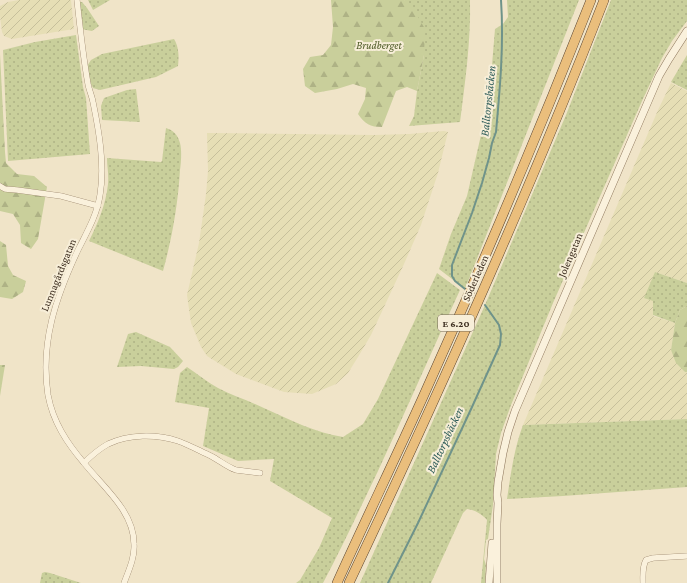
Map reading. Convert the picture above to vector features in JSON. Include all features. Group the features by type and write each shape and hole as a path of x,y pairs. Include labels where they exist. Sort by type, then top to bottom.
{"highway":[{"name":"Söderleden","path":"337,583 423,398 490,246 555,92 591,0"},
{"name":"Söderleden","path":"349,583 410,456 508,232 604,0"},
{"path":"332,583 347,560"}],"street":[{"name":"Lunnagårdsgatan","path":"76,0 88,86 93,102 102,166 101,190 93,221 74,260 53,313 49,330 47,351 47,383 52,413 63,435 129,518 132,528 134,554 124,583"},
{"name":"Jolengatan","path":"497,583 497,496 503,453 508,432 521,397 659,76 687,31"},
{"path":"0,186 5,189 61,196 98,206"},
{"path":"84,463 100,449 118,440 141,436 156,436 185,444 235,469 260,473"},
{"name":"Jolengatan","path":"489,583 494,502 497,496"},
{"path":"643,583 643,565 646,560 653,558 687,556"}],"shaded area":[{"path":"19,0 71,0 74,29 12,39 4,36 2,32 0,6 8,2"},
{"path":"671,83 687,91 687,283 655,272 653,316 675,323 671,350 685,372 687,372 687,419 523,425 658,110"},
{"path":"448,132 438,173 421,225 371,335 348,373 336,384 312,394 284,392 236,374 207,356 201,347 191,323 187,295 199,243 206,194 208,171 207,133 374,135"}],"green space":[{"path":"88,0 110,0 93,10"},
{"name":"Brudberget","path":"331,0 404,0 414,10 425,29 424,55 417,91 407,87 396,91 382,127 368,124 358,114 365,99 366,88 353,84 315,93 305,86 303,69 310,57 323,55 331,45 333,27"},
{"path":"404,0 470,0 469,46 460,122 409,126 414,116 424,55"},
{"path":"507,0 579,0 465,289 439,269 451,234 467,196 487,109 495,29 503,24 508,17"},
{"path":"611,0 687,0 687,21 672,41 662,58 642,101 553,303 511,405 501,433 496,454 493,505 484,559 486,565 485,583 481,583 487,520 473,510 467,509 463,513 431,583 360,583 485,305 566,115"},
{"path":"78,2 82,2 99,26 92,31 81,29"},
{"path":"76,35 83,87 86,98 90,154 8,161 3,50 35,42"},
{"path":"174,39 177,45 178,66 156,77 100,90 93,88 90,82 87,66 91,60 102,54"},
{"path":"0,54 6,163 17,174 34,176 47,187 38,239 31,249 21,243 20,225 13,214 0,211"},
{"path":"687,55 687,90 671,82"},
{"path":"136,89 140,122 102,120 101,106 104,98 127,90"},
{"path":"166,128 177,135 181,146 181,156 178,196 163,271 89,241 98,220 107,191 107,158 161,162"},
{"path":"0,241 6,245 8,266 13,275 26,281 23,292 12,299 0,297"},
{"path":"655,272 687,283 687,306 680,310 675,323 653,315 653,301 644,298"},
{"path":"437,273 460,290 388,448 323,583 296,583 300,580 319,548 332,518 270,481 274,459 238,461 203,446 209,408 175,402 180,373 187,367 214,386 230,394 254,403 304,426 343,437 363,424 378,399"},
{"path":"687,306 687,372 685,372 676,363 671,350 675,323 680,310"},
{"path":"136,332 170,347 183,361 174,369 141,366 117,367 128,334"},
{"path":"0,365 5,365 0,396"},
{"path":"687,419 687,487 507,499 511,470 523,425"},
{"path":"45,572 81,583 40,583 42,573"}],"waterway":[{"name":"Balltorpsbäcken","path":"465,289 455,281 452,276 452,265 482,183 496,132 502,50 501,0"},
{"name":"Balltorpsbäcken","path":"388,583 418,523 500,345 501,334 499,325 485,305"}]}
